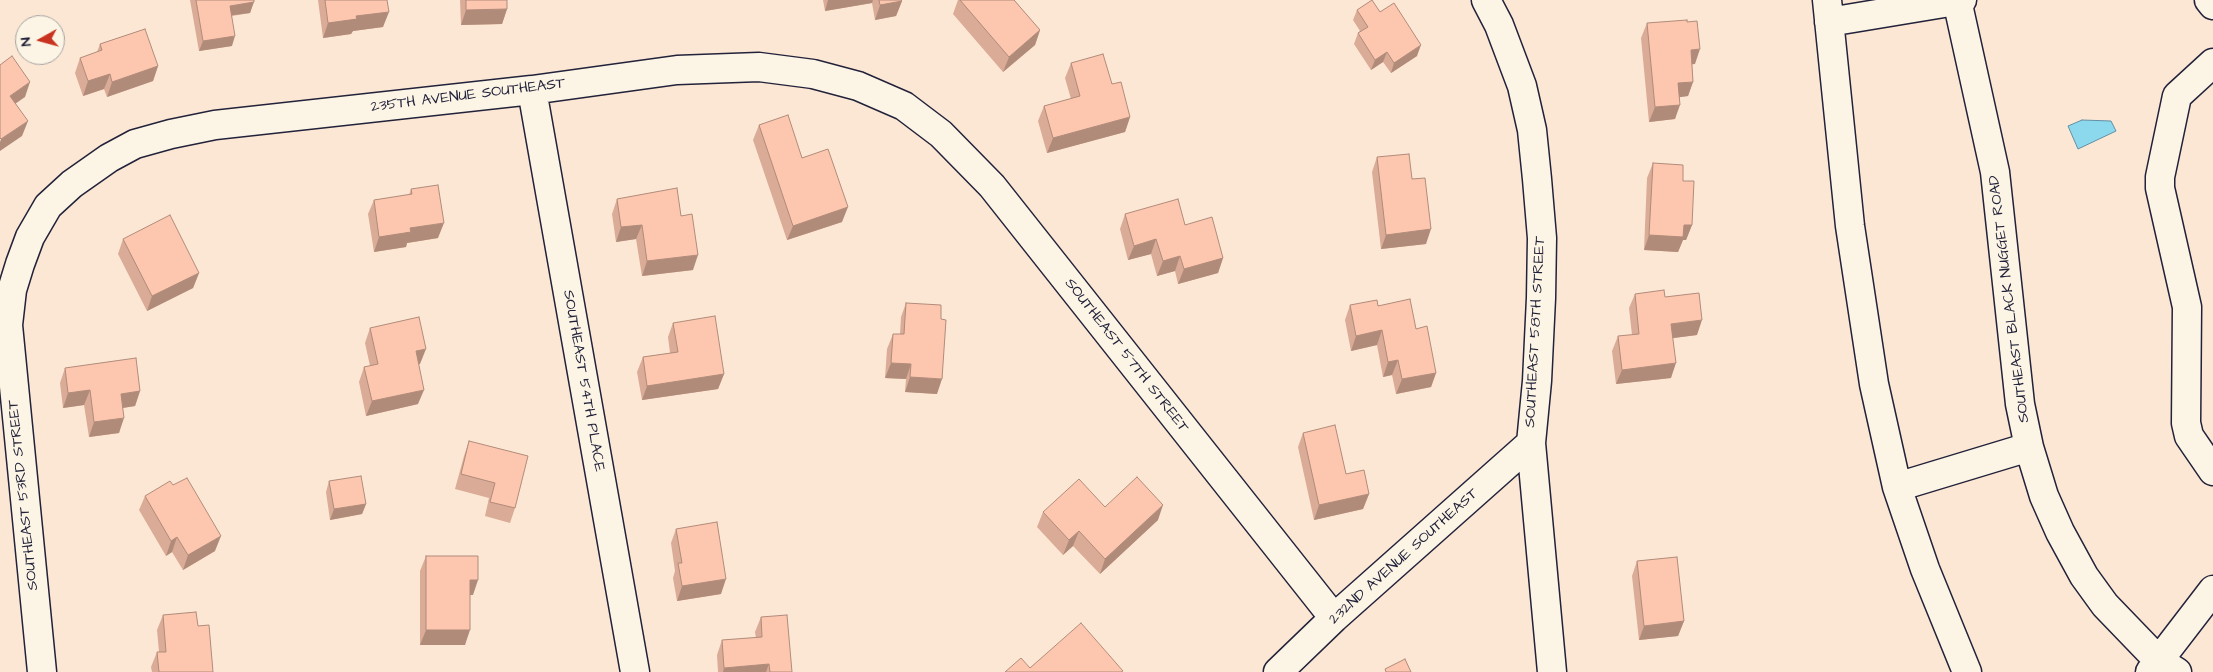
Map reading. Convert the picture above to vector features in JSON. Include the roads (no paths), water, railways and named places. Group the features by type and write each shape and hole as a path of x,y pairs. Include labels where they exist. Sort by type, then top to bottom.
{"street":[{"name":"SOUTHEAST 58TH STREET","path":"1486,0 1499,25 1522,86 1532,130 1537,179 1542,238 1541,298 1537,382 1531,443 1552,672"},
{"path":"1959,0 1828,11 1850,226 1874,384 1897,487 1925,569 1968,672"},
{"name":"SOUTHEAST BLACK NUGGET ROAD","path":"1959,0 1995,172 2020,404 2029,447 2044,496 2060,532 2084,576 2161,668"},
{"path":"2209,0 2213,4"},
{"path":"2213,63 2177,96 2160,177 2160,188 2187,307 2186,423 2189,436 2213,471"},
{"name":"235TH AVENUE SOUTHEAST","path":"48,206 72,184 109,158 135,144 171,134 215,125 532,90 677,70 759,67 813,74 858,86 904,106"},
{"name":"SOUTHEAST 54TH PLACE","path":"532,90 635,672"},
{"name":"SOUTHEAST 57TH STREET","path":"904,106 941,134 992,186 1334,618"},
{"name":"SOUTHEAST 53RD STREET","path":"42,672 8,325 12,290 20,264 30,237 48,206"},
{"name":"232ND AVENUE SOUTHEAST","path":"1278,672 1334,618 1531,443"},
{"path":"1897,487 2029,447"},
{"path":"2161,668 2213,590"}],"water":[{"path":"2082,120 2111,121 2116,131 2078,149 2068,126"}]}
